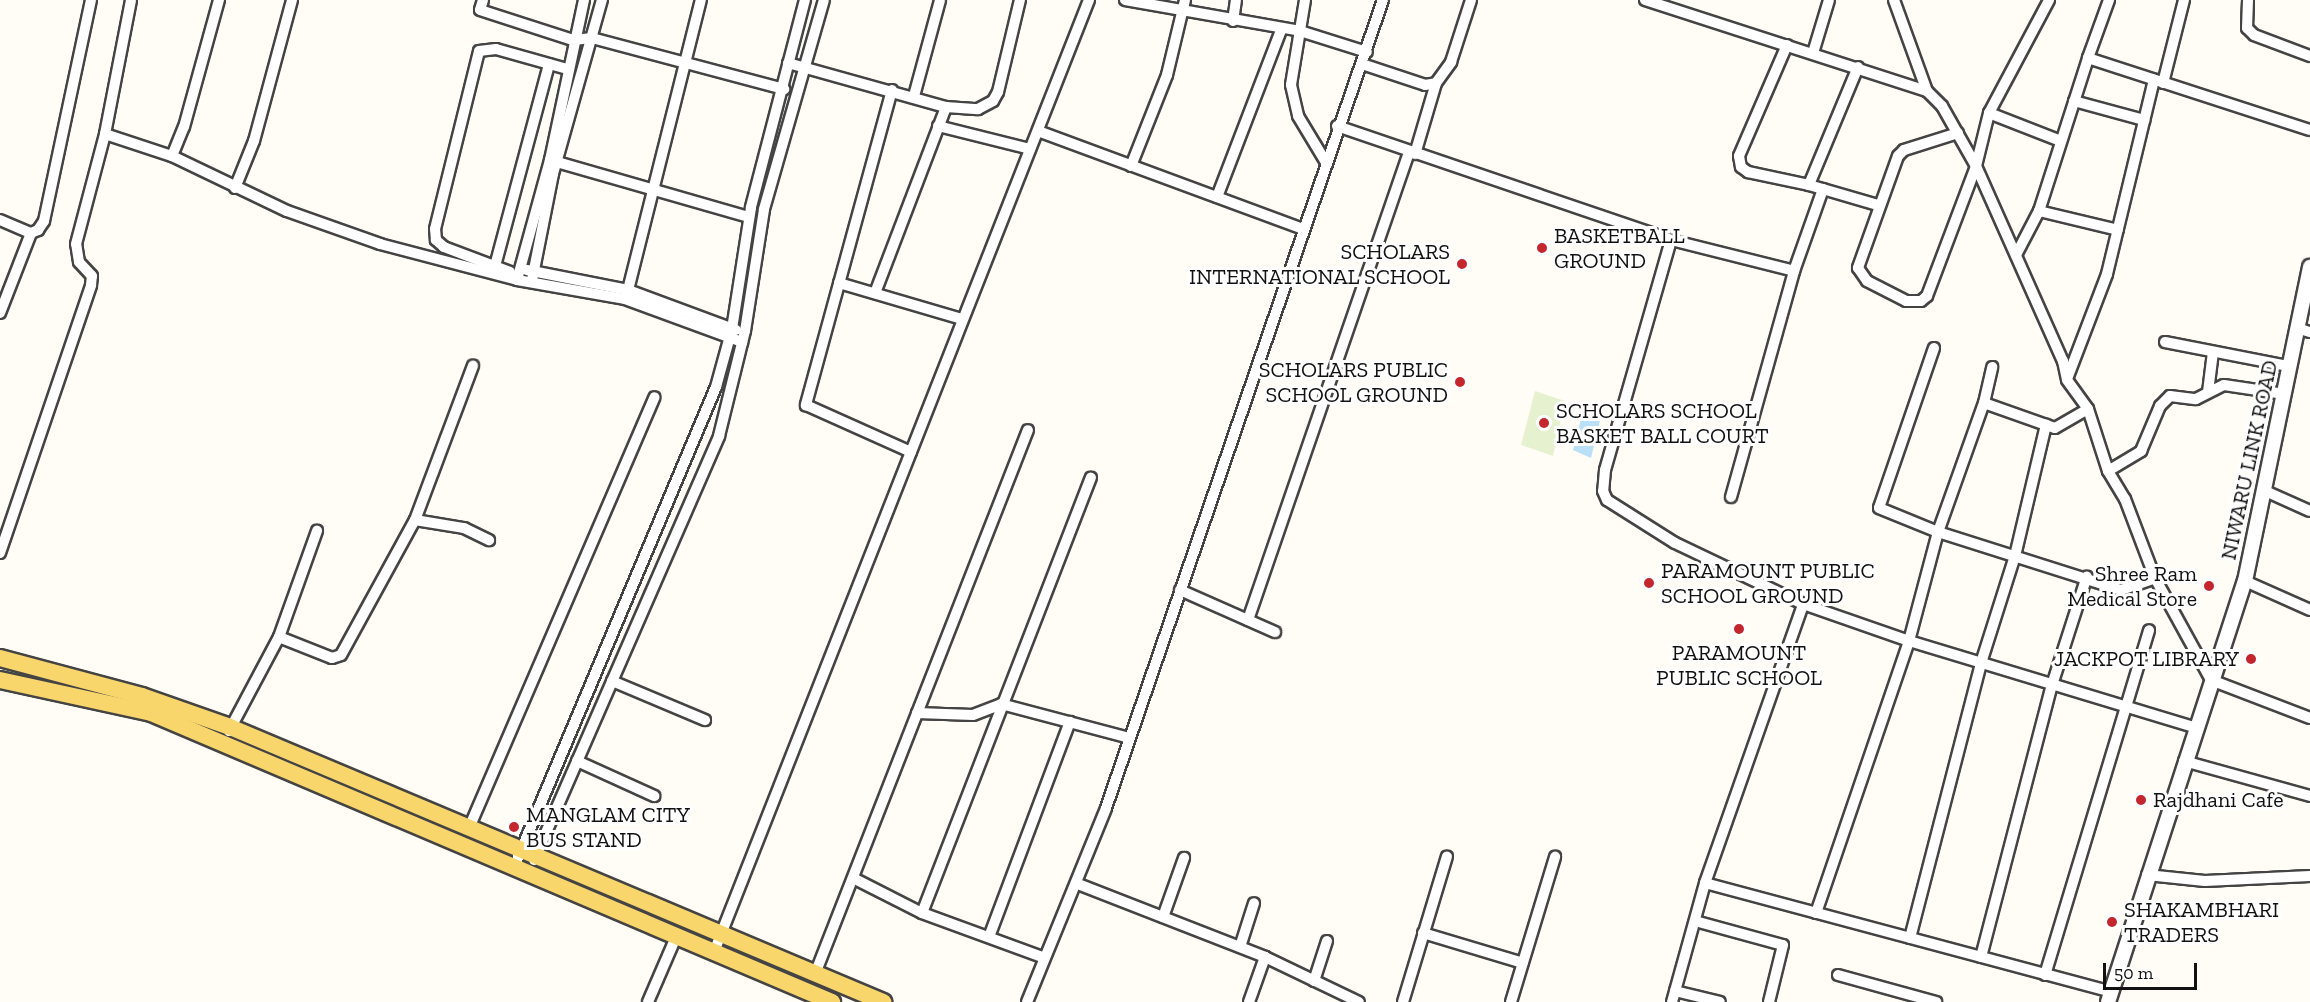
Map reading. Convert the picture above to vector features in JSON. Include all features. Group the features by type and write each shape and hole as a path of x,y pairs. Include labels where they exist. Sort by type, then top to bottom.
{"main road":[{"path":"0,658 142,696 521,870 832,1002"},
{"path":"0,680 151,713 228,735 469,828 883,1002"}],"street":[{"path":"0,220 31,233 38,231 44,221 91,0"},
{"path":"0,553 91,285 92,276 79,262 76,244 105,134 131,0"},
{"path":"172,156 187,117 219,0"},
{"path":"235,188 254,141 292,0"},
{"path":"483,0 480,10 573,40 592,38 784,89"},
{"path":"532,275 567,69 584,0"},
{"path":"519,275 602,0"},
{"path":"628,290 651,189 701,0"},
{"path":"529,854 716,387 731,334 749,217 784,89 788,63 805,0"},
{"path":"521,870 577,761 719,436 744,337 764,209 807,67 824,0"},
{"path":"914,96 940,0"},
{"path":"788,63 914,96 946,107 978,109 993,101 1020,0"},
{"path":"714,952 1089,0"},
{"path":"1125,0 1299,31 1367,52"},
{"path":"1131,166 1167,75 1184,12 1185,0"},
{"path":"1233,21 1236,0"},
{"path":"1305,0 1291,85 1298,116 1327,164"},
{"path":"1027,1002 1042,957 1078,884 1130,738 1327,164 1337,126 1367,52 1383,0"},
{"path":"1248,620 1436,83 1451,62 1471,0"},
{"path":"1645,0 1927,91"},
{"path":"1813,53 1829,0"},
{"path":"1894,0 1927,91 1942,106 1976,166 2063,362 2067,380 2088,409 2108,471 2126,499 2155,578 2211,680 2310,717"},
{"path":"1958,133 1904,150 1878,205 1858,268 1859,276 1906,301 1921,301 1931,288 1976,166 1989,113 2049,0"},
{"path":"2016,255 2039,211 2109,0"},
{"path":"2067,380 2107,274 2144,120 2184,0"},
{"path":"2247,0 2247,28 2254,35 2310,56"},
{"path":"1217,197 1282,28"},
{"path":"1787,45 1739,156 1741,167 1748,172 1809,185 1878,205"},
{"path":"519,275 444,247 436,240 435,229 479,51 496,49 567,69"},
{"path":"2088,58 2310,130"},
{"path":"495,266 549,63"},
{"path":"1362,64 1425,85 1436,83"},
{"path":"1809,185 1858,68"},
{"path":"892,90 806,405 911,452"},
{"path":"2074,101 2144,120"},
{"path":"875,293 946,107"},
{"path":"1989,113 2061,141"},
{"path":"938,126 1030,149"},
{"path":"1337,126 1671,240 1794,271"},
{"path":"1038,131 1303,229"},
{"path":"105,134 172,156 235,188 380,244 519,275 628,290 731,334"},
{"path":"553,161 749,217"},
{"path":"1731,497 1794,271 1823,189"},
{"path":"2039,211 2118,231"},
{"path":"0,313 31,233"},
{"path":"1671,240 1605,470 1603,491 1607,500 1675,543 1803,604 1909,641 2197,728"},
{"name":"NIWARU LINK ROAD","path":"2109,997 2184,761 2246,581 2289,366 2305,330 2310,267"},
{"path":"532,275 625,299 744,337"},
{"path":"839,283 962,319"},
{"path":"2164,342 2289,366"},
{"path":"1934,348 1879,508 1938,532 2087,576 2121,590 2155,578"},
{"path":"2208,392 2213,352"},
{"path":"279,637 332,658 341,655 415,520 473,366"},
{"path":"1816,913 1909,641 1938,532 1984,402 1992,367"},
{"path":"2108,471 2141,451 2165,400 2176,396 2196,399 2208,392 2235,385 2284,394"},
{"path":"469,828 655,397"},
{"path":"1984,402 2055,428 2088,409"},
{"path":"1910,938 1981,663 2015,556 2046,424"},
{"path":"816,974 1028,430"},
{"path":"922,912 1001,704 1092,478"},
{"path":"2264,490 2310,511"},
{"path":"415,520 464,528 489,540"},
{"path":"228,735 279,637 317,531"},
{"path":"1981,957 2052,685 2087,576"},
{"path":"2246,581 2310,610"},
{"path":"1180,590 1275,632"},
{"path":"1672,1002 1706,883 1803,604"},
{"path":"2045,975 2149,630"},
{"path":"612,681 705,720"},
{"path":"917,713 973,714 1001,704 1130,738"},
{"path":"989,937 1070,722"},
{"path":"577,761 654,796"},
{"path":"2184,761 2310,796"},
{"path":"1403,1002 1447,856"},
{"path":"1511,1002 1555,856"},
{"path":"1163,917 1184,858"},
{"path":"2147,875 2205,882 2310,876"},
{"path":"853,878 922,912 1042,957"},
{"path":"1706,883 2045,975 2109,997"},
{"path":"1078,884 1265,957 1359,1002"},
{"path":"1240,947 1254,903"},
{"path":"1695,921 1783,945 1769,1002"},
{"path":"1424,933 1523,963"},
{"path":"648,1002 676,937"},
{"path":"1314,981 1327,941"},
{"path":"1249,1002 1265,957"},
{"path":"1838,975 1936,1002"},
{"path":"832,1002 841,985"},
{"path":"1675,991 1720,1002"}],"green space":[{"name":"SCHOLARS SCHOOL BASKET BALL COURT","path":"1535,391 1565,401 1553,456 1521,445"}],"water":[{"path":"1584,407 1601,416 1591,458 1573,450"}],"place":[{"name":"BASKETBALL GROUND","path":"1542,248"},
{"name":"SCHOLARS INTERNATIONAL SCHOOL","path":"1462,264"},
{"name":"SCHOLARS PUBLIC SCHOOL GROUND","path":"1460,382"},
{"name":"SCHOLARS SCHOOL BASKET BALL COURT","path":"1544,423"},
{"name":"PARAMOUNT PUBLIC SCHOOL GROUND","path":"1649,583"},
{"name":"Shree Ram Medical Store","path":"2209,586"},
{"name":"PARAMOUNT PUBLIC SCHOOL","path":"1739,629"},
{"name":"JACKPOT LIBRARY","path":"2251,659"},
{"name":"Rajdhani Cafe","path":"2141,800"},
{"name":"MANGLAM CITY BUS STAND","path":"514,827"},
{"name":"SHAKAMBHARI TRADERS","path":"2112,922"}]}
